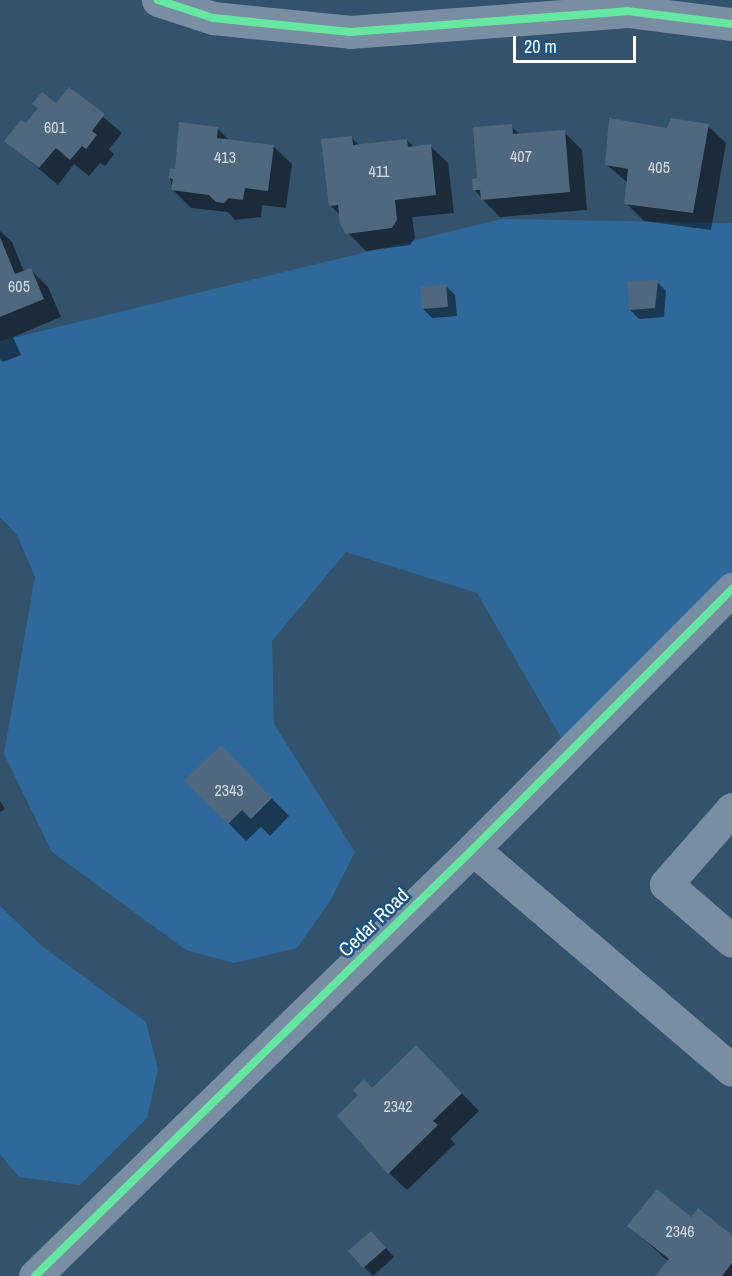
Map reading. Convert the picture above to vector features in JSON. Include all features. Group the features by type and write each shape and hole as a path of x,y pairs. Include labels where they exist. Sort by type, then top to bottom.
{"street":[{"path":"158,0 213,18 350,32 503,10 627,11 732,24"},
{"name":"Cedar Road","path":"35,1276 473,849 732,589"},
{"path":"732,809 666,884 732,940"},
{"path":"473,849 732,1070"}],"shaded area":[{"path":"502,219 732,223 732,596 563,741 477,593 346,552 272,641 274,724 355,852 330,901 297,948 234,963 186,950 52,852 4,754 35,577 17,535 0,517 0,341"},
{"path":"0,906 43,947 146,1022 158,1069 147,1118 80,1185 19,1177 0,1154"}],"building":[{"path":"69,87 105,114 92,131 97,135 86,149 82,146 70,160 56,148 39,168 4,141 21,120 26,123 38,108 32,104 42,92 56,103"},
{"path":"609,118 667,128 671,118 709,124 693,213 624,204 628,169 605,165"},
{"path":"179,122 218,127 217,138 274,145 268,191 245,188 243,200 229,198 224,203 216,202 209,195 171,190 173,179 169,178 170,168 175,169"},
{"path":"512,124 513,134 565,130 570,192 481,200 480,190 473,190 472,179 477,178 473,127"},
{"path":"352,136 353,145 407,139 408,147 431,144 436,195 395,200 397,220 392,228 346,234 340,224 338,205 329,206 321,139"},
{"path":"0,237 15,274 31,268 44,299 0,317"},
{"path":"658,280 655,308 629,310 627,281"},
{"path":"446,284 448,307 422,309 420,287"},
{"path":"221,745 272,798 251,819 242,810 228,824 184,781"},
{"path":"416,1045 462,1093 433,1121 438,1125 388,1174 337,1116 358,1095 353,1090 364,1079 372,1088"},
{"path":"657,1189 691,1217 698,1208 732,1235 732,1263 722,1276 655,1276 669,1259 627,1226"},
{"path":"371,1231 386,1248 363,1268 348,1251"}],"cycle path":[{"path":"158,0 213,18 350,32 627,11 732,24"},
{"path":"35,1276 473,849 732,589"}]}
